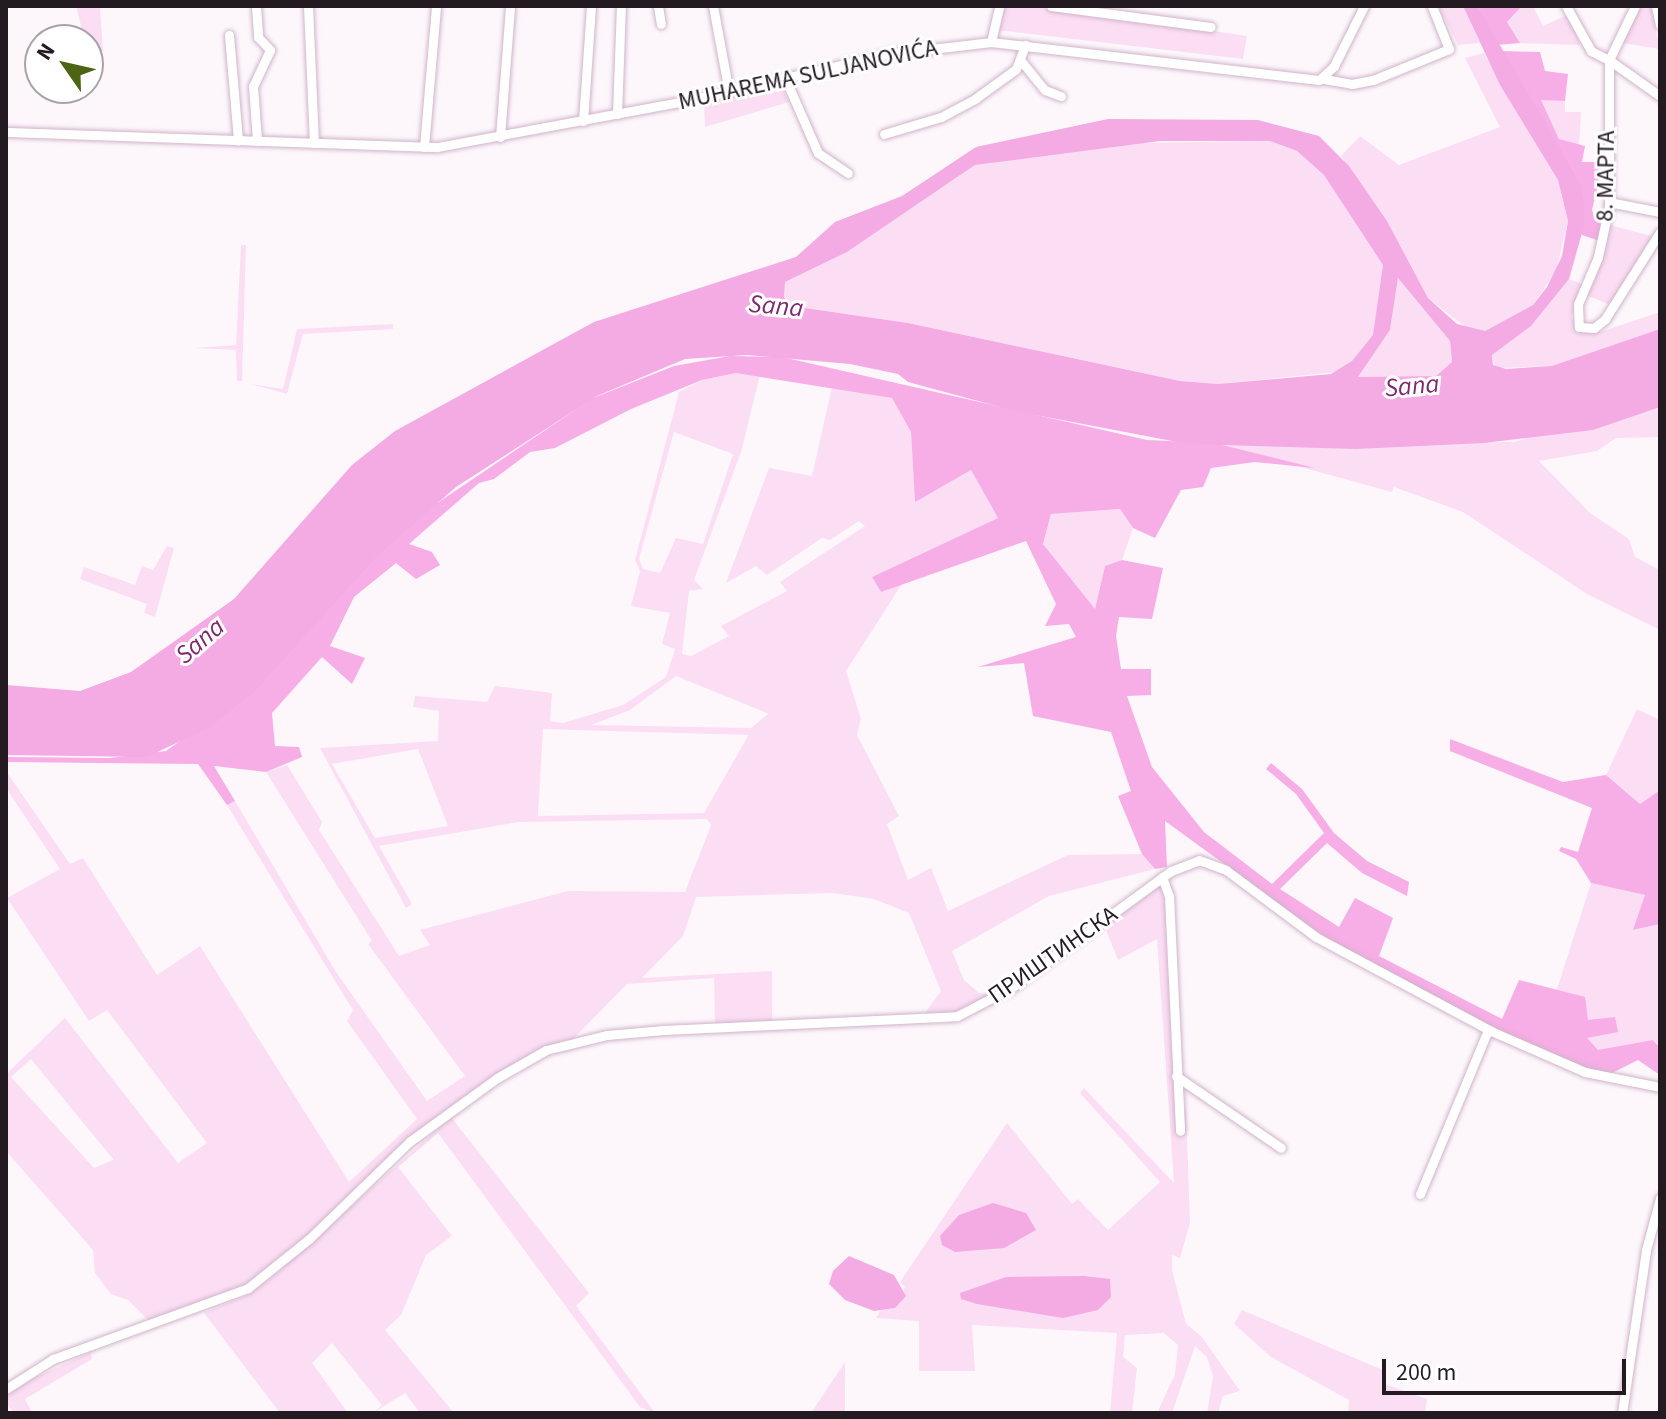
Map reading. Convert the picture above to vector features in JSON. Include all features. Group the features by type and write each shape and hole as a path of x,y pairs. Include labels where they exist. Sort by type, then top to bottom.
{"street":[{"path":"256,6 258,37 270,50 253,86 257,141"},
{"path":"308,6 314,143"},
{"path":"424,147 436,6"},
{"path":"500,137 510,6"},
{"path":"583,121 591,6"},
{"path":"617,114 621,6"},
{"path":"658,6 661,24"},
{"path":"713,6 729,92"},
{"path":"991,42 999,6"},
{"path":"1051,6 1211,27"},
{"path":"1324,79 1364,6"},
{"name":"MUHAREMA SULJANOVIĆA","path":"6,132 424,147 500,137 729,92 889,54 991,42 1352,84 1373,80 1449,49 1432,6"},
{"path":"1566,6 1591,51 1660,96"},
{"path":"1609,60 1635,6"},
{"path":"1656,6 1660,25"},
{"path":"229,35 238,141"},
{"path":"884,134 959,109 1022,62 1025,45"},
{"name":"8. МАРТА","path":"1609,60 1609,202 1604,236 1575,315 1582,329 1594,328 1605,319 1660,232"},
{"path":"1022,62 1045,90 1061,96"},
{"path":"785,78 818,153 848,173"},
{"path":"1609,202 1660,212"},
{"name":"ПРИШТИНСКА","path":"6,1389 53,1359 248,1288 439,1119 520,1063 573,1041 664,1030 957,1016 1011,988 1162,877 1192,862 1212,862 1316,937 1488,1030 1585,1072 1660,1087"},
{"path":"1162,877 1169,896 1180,1131"},
{"path":"1420,1194 1488,1030"},
{"path":"1176,1076 1281,1148"},
{"path":"1622,1413 1660,1198"}],"shaded area":[{"path":"76,6 100,6 101,24 81,24"},
{"path":"1004,6 1044,6 1247,36 1243,59 997,30"},
{"path":"1438,6 1463,6 1480,43 1458,45"},
{"path":"1477,6 1522,6 1507,22 1520,43 1497,45"},
{"path":"1522,6 1533,6 1543,26 1569,14 1580,45 1520,43 1507,22"},
{"path":"1638,6 1651,6 1660,49 1622,43"},
{"path":"1501,51 1540,52 1545,71 1568,74 1565,101 1541,100 1559,139 1585,146 1582,162 1604,162 1592,210 1595,220 1603,223 1600,241 1582,235 1579,180"},
{"path":"1484,53 1558,180 1568,221 1556,271 1533,305 1485,331 1472,332 1428,298 1387,221 1341,156 1360,136 1399,165 1500,127 1465,58"},
{"path":"780,84 789,102 705,127 704,103"},
{"path":"1540,99 1565,101 1565,112 1581,112 1579,146 1559,139"},
{"path":"1270,141 1297,151 1324,175 1385,264 1387,319 1354,365 1337,372 1218,384 1180,381 908,323 798,307 784,298 785,282 847,252 975,165 1129,143"},
{"path":"1610,225 1655,237 1613,306 1586,295"},
{"path":"241,245 246,245 242,381 237,381 236,350 193,348 236,345"},
{"path":"1398,278 1450,341 1452,362 1436,376 1358,377 1390,330"},
{"path":"1569,279 1585,285 1571,317 1582,332 1600,332 1660,312 1660,329 1587,358 1552,366 1495,368 1492,355 1531,326"},
{"path":"393,324 393,329 303,334 287,394 250,384 283,389 297,329"},
{"path":"730,356 782,357 1147,440 1214,443 1315,468 1255,462 1211,468 1203,487 1181,490 1155,538 1133,528 1120,509 1051,514 1043,544 1095,609 1105,566 1122,560 1163,568 1152,619 1119,617 1116,636 1121,669 1151,669 1151,695 1127,696 1152,767 1204,832 1272,884 1324,833 1296,794 1266,769 1271,763 1302,789 1334,833 1367,861 1409,882 1407,896 1362,873 1327,843 1280,889 1339,927 1355,898 1393,918 1379,956 1502,1019 1519,980 1585,997 1588,1020 1615,1017 1618,1032 1587,1038 1598,1050 1653,1040 1660,1048 1660,1075 1638,1060 1610,1074 1582,1067 1481,1022 1333,943 1165,821 1167,867 1155,869 1142,854 1118,796 1131,791 1111,732 1033,716 1024,663 978,667 1076,637 1069,624 1045,626 1056,604 1026,541 881,592 872,577 998,518 971,470 915,502 911,432 892,398 736,373 702,380 631,409 555,448 530,452 494,479 479,483 409,544 432,552 440,565 416,579 396,563 354,597 330,646 365,658 352,684 322,657 272,713 275,746 299,747 302,757 266,772 214,766 235,801 227,805 198,764 6,762 6,757 110,758 166,751 258,685 382,545 427,510 593,398 674,366"},
{"path":"736,373 760,375 741,452 694,580 703,589 689,591 682,654 691,656 729,636 721,626 787,591 780,582 865,526 859,521 830,540 822,538 767,575 756,566 726,583 769,468 812,476 832,387 892,398 911,432 915,501 971,470 998,518 872,577 881,592 902,584 846,671 861,719 857,735 899,816 887,824 908,880 931,868 948,911 1068,855 1142,854 1155,869 1049,896 952,951 964,980 979,993 997,995 966,1012 922,1017 941,991 909,913 874,899 832,893 696,897 683,936 642,978 772,971 772,1021 715,1025 714,978 627,984 573,1039 559,1043 429,1124 253,1284 152,1324 128,1300 111,1294 95,1273 93,1250 6,1151 6,1074 65,1018 178,1163 207,1143 107,1010 89,1021 7,898 60,869 6,788 6,771 70,864 83,858 157,975 200,946 349,1182 417,1119 347,1021 353,1010 227,805 235,801 336,972 427,1101 465,1076 368,944 372,941 266,772 287,765 322,822 319,830 399,956 430,945 420,930 568,891 685,892 711,825 707,819 518,822 379,846 412,904 406,908 320,748 438,741 439,711 413,707 415,696 487,702 495,686 552,693 550,721 563,723 623,705 666,677 675,649 662,644 670,613 631,606 640,571 635,560 679,392 702,380","holes":["674,432 733,454 703,544 676,538 660,573 643,569 639,559","676,676 768,714 751,728 591,725 630,710","543,729 748,735 704,813 538,816","418,749 448,826 375,838 332,764","31,1059 113,1159 94,1168 11,1077"]},
{"path":"1660,406 1660,437 1616,438 1597,451 1539,461 1590,513 1629,539 1635,557 1660,570 1660,630 1587,594 1463,512 1394,487 1392,492 1214,443 1515,442 1569,423 1595,429"},
{"path":"1120,509 1133,528 1122,560 1105,566 1095,610 1043,544 1051,514"},
{"path":"167,546 174,548 155,617 144,613 147,604 80,579 84,567 135,585 142,566 153,570"},
{"path":"1637,709 1660,720 1660,790 1640,804 1606,775"},
{"path":"1450,739 1563,782 1606,775 1640,804 1660,790 1660,924 1633,930 1645,895 1591,883 1576,859 1559,851 1561,847 1578,852 1592,808 1450,751"},
{"path":"1591,883 1646,895 1634,930 1660,924 1660,1048 1653,1040 1598,1051 1586,1038 1588,1020 1556,992"},
{"path":"1157,887 1165,887 1176,1110 1186,1109 1190,1223 1180,1258 1172,1255 1172,1270 1186,1324 1201,1336 1240,1391 1223,1396 1218,1413 1207,1413 1213,1376 1207,1357 1195,1346 1172,1413 1157,1413 1175,1374 1178,1345 1164,1333 1125,1335 1123,1357 1137,1368 1132,1413 1110,1413 1117,1333 972,1325 975,1371 919,1371 919,1321 876,1318 881,1310 895,1308 905,1287 900,1282 1007,1123 1072,1204 1078,1199 1108,1230 1160,1182 1080,1093 1084,1088 1174,1183 1157,939 1118,960 1104,925"},
{"path":"451,1117 589,1293 576,1306 655,1413 640,1407 438,1133 398,1167 452,1236 426,1255 401,1315 385,1330 454,1413 420,1413 405,1393 373,1413 382,1405 332,1343 312,1363 348,1413 280,1413 204,1313 245,1296 271,1278"},
{"path":"1242,1310 1385,1371 1382,1383 1427,1399 1425,1413 1348,1413 1349,1400 1271,1357 1234,1324"},
{"path":"91,1352 92,1359 25,1399 32,1413 14,1413 6,1403 6,1396 19,1385"},
{"path":"845,1362 845,1413 811,1413"}],"water":[{"name":"Sana","path":"1463,6 1477,6 1579,180 1584,201 1584,226 1569,279 1531,326 1492,355 1493,365 1506,369 1552,366 1660,329 1660,407 1593,430 1484,443 1356,449 1188,444 1015,411 908,382 898,374 850,364 747,355 685,359 597,396 456,487 377,556 254,692 210,727 147,757 6,755 6,685 80,691 131,672 234,599 352,465 395,431 594,322 796,257 835,222 902,196 976,147 1108,119 1258,120 1319,136 1349,166 1387,221 1428,298 1457,324 1485,331 1533,305 1547,287 1562,256 1568,221 1558,180 1500,85","holes":["1160,141 1270,141 1297,151 1324,175 1383,265 1373,335 1352,361 1331,374 1218,384 1180,381 908,323 798,307 784,298 785,282 847,252 975,165","1398,278 1450,341 1452,362 1436,376 1358,377 1390,330"]},
{"path":"993,1203 1026,1213 1036,1230 1004,1248 955,1252 942,1245 940,1236 959,1215"},
{"path":"849,1256 894,1275 906,1296 895,1308 874,1311 845,1300 829,1284 833,1271"},
{"path":"1084,1276 1110,1279 1111,1297 1098,1310 1063,1318 977,1304 961,1299 960,1293 1006,1277"}]}
